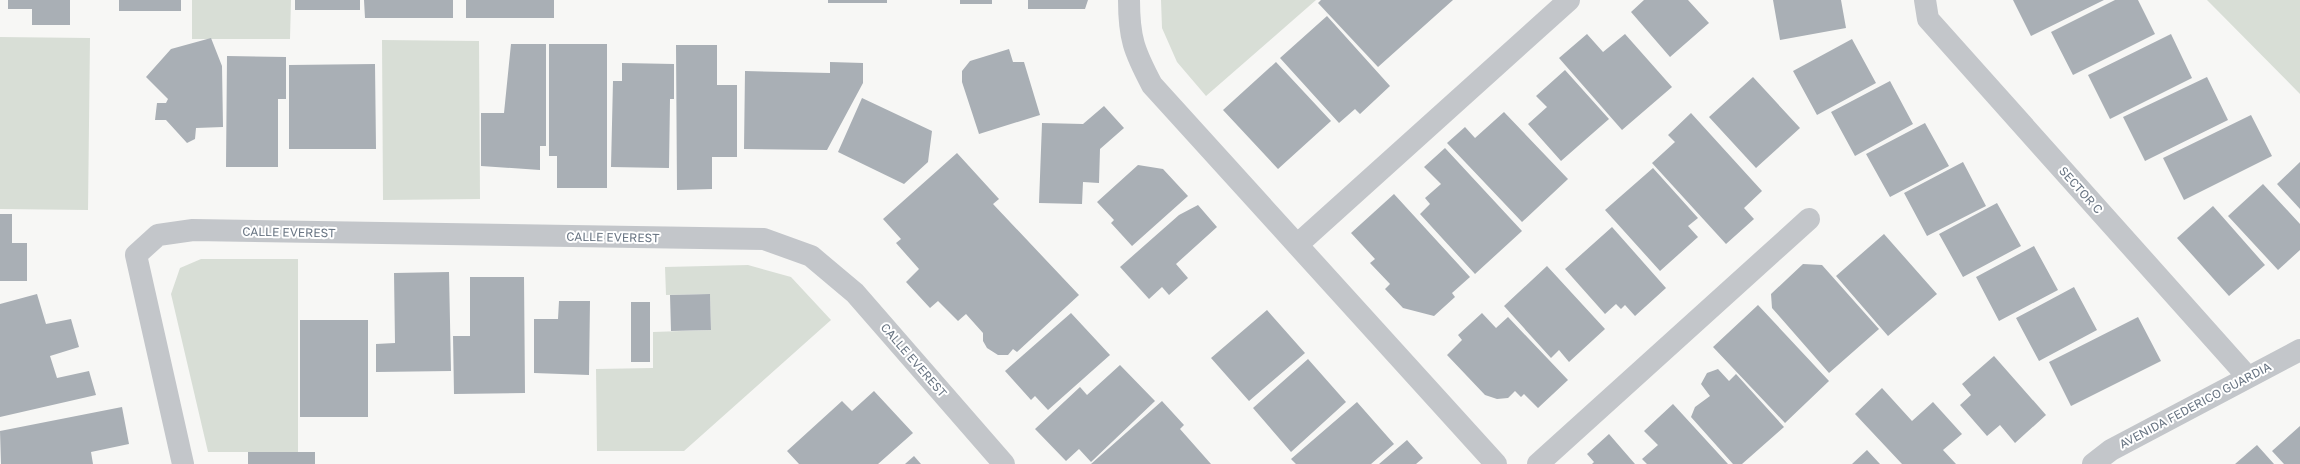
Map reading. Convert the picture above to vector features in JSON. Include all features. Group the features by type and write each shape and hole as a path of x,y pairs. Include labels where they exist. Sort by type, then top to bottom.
{"street":[{"path":"1129,0 1129,30 1137,57 1152,85 1496,464"},
{"path":"1297,245 1569,0"},
{"name":"SECTOR C","path":"1925,0 1928,19 2247,376"},
{"path":"1538,464 1809,219"},
{"name":"CALLE EVEREST","path":"183,464 136,255 158,234 194,230 764,239 811,256 855,293 1004,464"},
{"name":"AVENIDA FEDERICO GUARDIA","path":"2093,464 2111,450 2247,376 2300,350"}],"shaded area":[{"path":"192,0 291,0 290,39 192,39"},
{"path":"1161,0 1316,0 1206,96 1177,62 1162,28"},
{"path":"2207,0 2300,0 2300,94"},
{"path":"0,37 90,38 88,210 0,209"},
{"path":"382,40 479,41 480,199 383,200"},
{"path":"201,259 298,259 298,452 208,452 171,294 180,268"},
{"path":"748,265 791,277 831,320 684,451 597,451 596,369 653,368 653,332 711,330 710,294 666,295 665,267"}],"building":[{"path":"8,0 70,0 70,25 32,25 32,9 8,9"},
{"path":"119,0 181,0 181,11 119,11"},
{"path":"295,0 360,0 360,10 295,10"},
{"path":"364,0 453,0 453,18 365,18"},
{"path":"466,0 554,0 554,18 466,18"},
{"path":"828,0 887,0 887,3 828,3"},
{"path":"960,0 992,0 992,4 960,4"},
{"path":"1028,0 1088,0 1085,9 1028,9"},
{"path":"1321,0 1453,0 1378,67 1318,3"},
{"path":"1644,0 1688,0 1709,23 1670,57 1631,12"},
{"path":"1773,0 1841,0 1846,28 1780,40"},
{"path":"2013,0 2104,0 2031,36"},
{"path":"2115,0 2138,0 2155,34 2073,75 2051,32"},
{"path":"1327,16 1390,86 1360,114 1355,109 1339,123 1280,58"},
{"path":"1587,34 1603,52 1625,34 1672,87 1622,130 1559,58"},
{"path":"2171,34 2192,78 2110,119 2088,75"},
{"path":"211,38 222,66 223,127 196,128 195,139 187,143 166,120 155,120 157,103 166,103 168,99 146,77 171,49"},
{"path":"1852,39 1876,83 1817,115 1793,71"},
{"path":"511,44 546,44 546,146 540,146 540,170 481,166 481,113 504,113"},
{"path":"549,44 607,44 607,188 557,188 557,156 549,156"},
{"path":"676,45 717,45 717,85 737,85 737,157 712,157 712,189 677,190"},
{"path":"1009,49 1013,62 1024,62 1040,115 979,134 962,82 962,71 970,61"},
{"path":"227,56 286,57 286,99 278,99 278,167 226,167"},
{"path":"830,62 863,63 863,83 827,150 744,149 745,71 830,73"},
{"path":"1276,62 1331,121 1278,169 1223,110"},
{"path":"622,63 674,64 674,99 670,99 669,168 611,167 613,81 622,81"},
{"path":"375,64 376,149 289,149 289,65"},
{"path":"1565,70 1609,119 1561,161 1528,124 1547,107 1536,96"},
{"path":"1753,77 1800,128 1756,168 1709,117"},
{"path":"2207,77 2228,120 2145,161 2123,117"},
{"path":"1890,81 1913,124 1855,156 1831,112"},
{"path":"862,98 932,131 928,162 904,184 838,152"},
{"path":"1104,106 1124,128 1100,149 1099,183 1083,182 1082,204 1039,203 1042,123 1083,124"},
{"path":"1504,112 1568,179 1522,222 1447,143 1465,127 1475,138"},
{"path":"1691,113 1762,191 1744,208 1754,219 1726,244 1652,163 1675,142 1668,135"},
{"path":"2251,115 2272,156 2184,200 2163,158"},
{"path":"1925,123 1949,166 1890,197 1866,154"},
{"path":"1445,148 1522,231 1475,274 1420,214 1430,204 1425,198 1441,184 1424,167"},
{"path":"957,153 999,199 993,204 1079,295 1017,352 1013,349 1008,355 998,355 987,348 983,341 983,333 966,314 958,321 938,301 930,308 906,282 919,269 896,243 901,239 883,219"},
{"path":"1963,162 1986,206 1927,236 1904,193"},
{"path":"2300,162 2300,209 2277,184"},
{"path":"1138,165 1163,169 1188,196 1132,246 1111,223 1114,220 1097,202"},
{"path":"1653,168 1698,218 1688,226 1698,237 1660,271 1605,210"},
{"path":"2263,184 2300,224 2300,250 2278,270 2228,216"},
{"path":"1394,194 1470,277 1452,293 1455,297 1434,316 1403,308 1385,289 1390,284 1370,263 1375,259 1351,233"},
{"path":"1997,203 2021,246 1963,277 1939,234"},
{"path":"1198,205 1217,227 1176,264 1188,278 1169,295 1162,287 1149,299 1120,267 1179,215"},
{"path":"2213,206 2265,265 2229,296 2177,238"},
{"path":"0,214 12,214 12,243 27,243 27,281 0,281"},
{"path":"1612,227 1666,288 1635,316 1625,305 1621,309 1616,304 1605,314 1565,269"},
{"path":"1884,234 1937,294 1888,336 1836,276"},
{"path":"2034,246 2058,290 1999,321 1976,277"},
{"path":"1803,264 1822,265 1879,329 1829,373 1772,308 1771,294"},
{"path":"1547,266 1605,329 1569,362 1559,350 1551,358 1504,306"},
{"path":"449,272 451,371 376,372 376,344 395,343 394,273"},
{"path":"470,277 524,277 525,393 454,394 453,336 470,336"},
{"path":"2074,287 2097,330 2039,361 2016,318"},
{"path":"37,294 46,324 71,319 79,347 50,356 57,378 89,371 96,395 0,417 0,304"},
{"path":"710,294 711,330 671,331 670,295"},
{"path":"559,301 590,301 589,375 534,373 534,319 558,319"},
{"path":"631,302 650,302 650,362 631,362"},
{"path":"1758,305 1829,381 1785,423 1713,347"},
{"path":"1267,310 1305,353 1249,401 1211,358"},
{"path":"1071,313 1110,355 1048,410 1035,396 1031,400 1005,371"},
{"path":"1482,313 1496,328 1508,317 1568,380 1538,408 1524,394 1521,397 1515,391 1508,398 1497,399 1485,395 1447,355 1462,340 1458,335"},
{"path":"2138,317 2161,361 2071,406 2049,362"},
{"path":"300,320 368,320 368,417 300,417"},
{"path":"1994,356 2046,415 2015,443 2000,425 1987,436 1960,405 1971,395 1962,384"},
{"path":"1308,359 1346,402 1291,452 1253,408"},
{"path":"1120,365 1155,401 1091,462 1079,449 1066,461 1035,429 1080,387 1087,395"},
{"path":"1718,369 1729,381 1736,374 1784,427 1742,464 1733,464 1691,417 1695,407 1710,396 1701,384 1707,373"},
{"path":"1882,388 1912,421 1933,402 1962,434 1943,450 1956,464 1902,464 1855,414"},
{"path":"874,391 913,433 878,464 799,464 787,451 842,401 852,411"},
{"path":"1162,401 1184,425 1180,429 1211,464 1091,464"},
{"path":"1357,402 1394,444 1371,464 1296,464 1291,459"},
{"path":"1673,404 1728,464 1647,464 1642,459 1658,445 1644,431"},
{"path":"122,407 129,444 91,452 93,464 1,464 0,431"},
{"path":"2300,426 2300,464 2284,464 2272,451"},
{"path":"1609,434 1635,464 1592,464 1594,462 1587,454"},
{"path":"1407,440 1423,458 1416,464 1379,464"},
{"path":"2257,445 2274,464 2235,464"},
{"path":"1867,450 1880,464 1852,464"},
{"path":"248,452 315,452 315,464 248,464"},
{"path":"914,456 921,464 905,464"}]}
